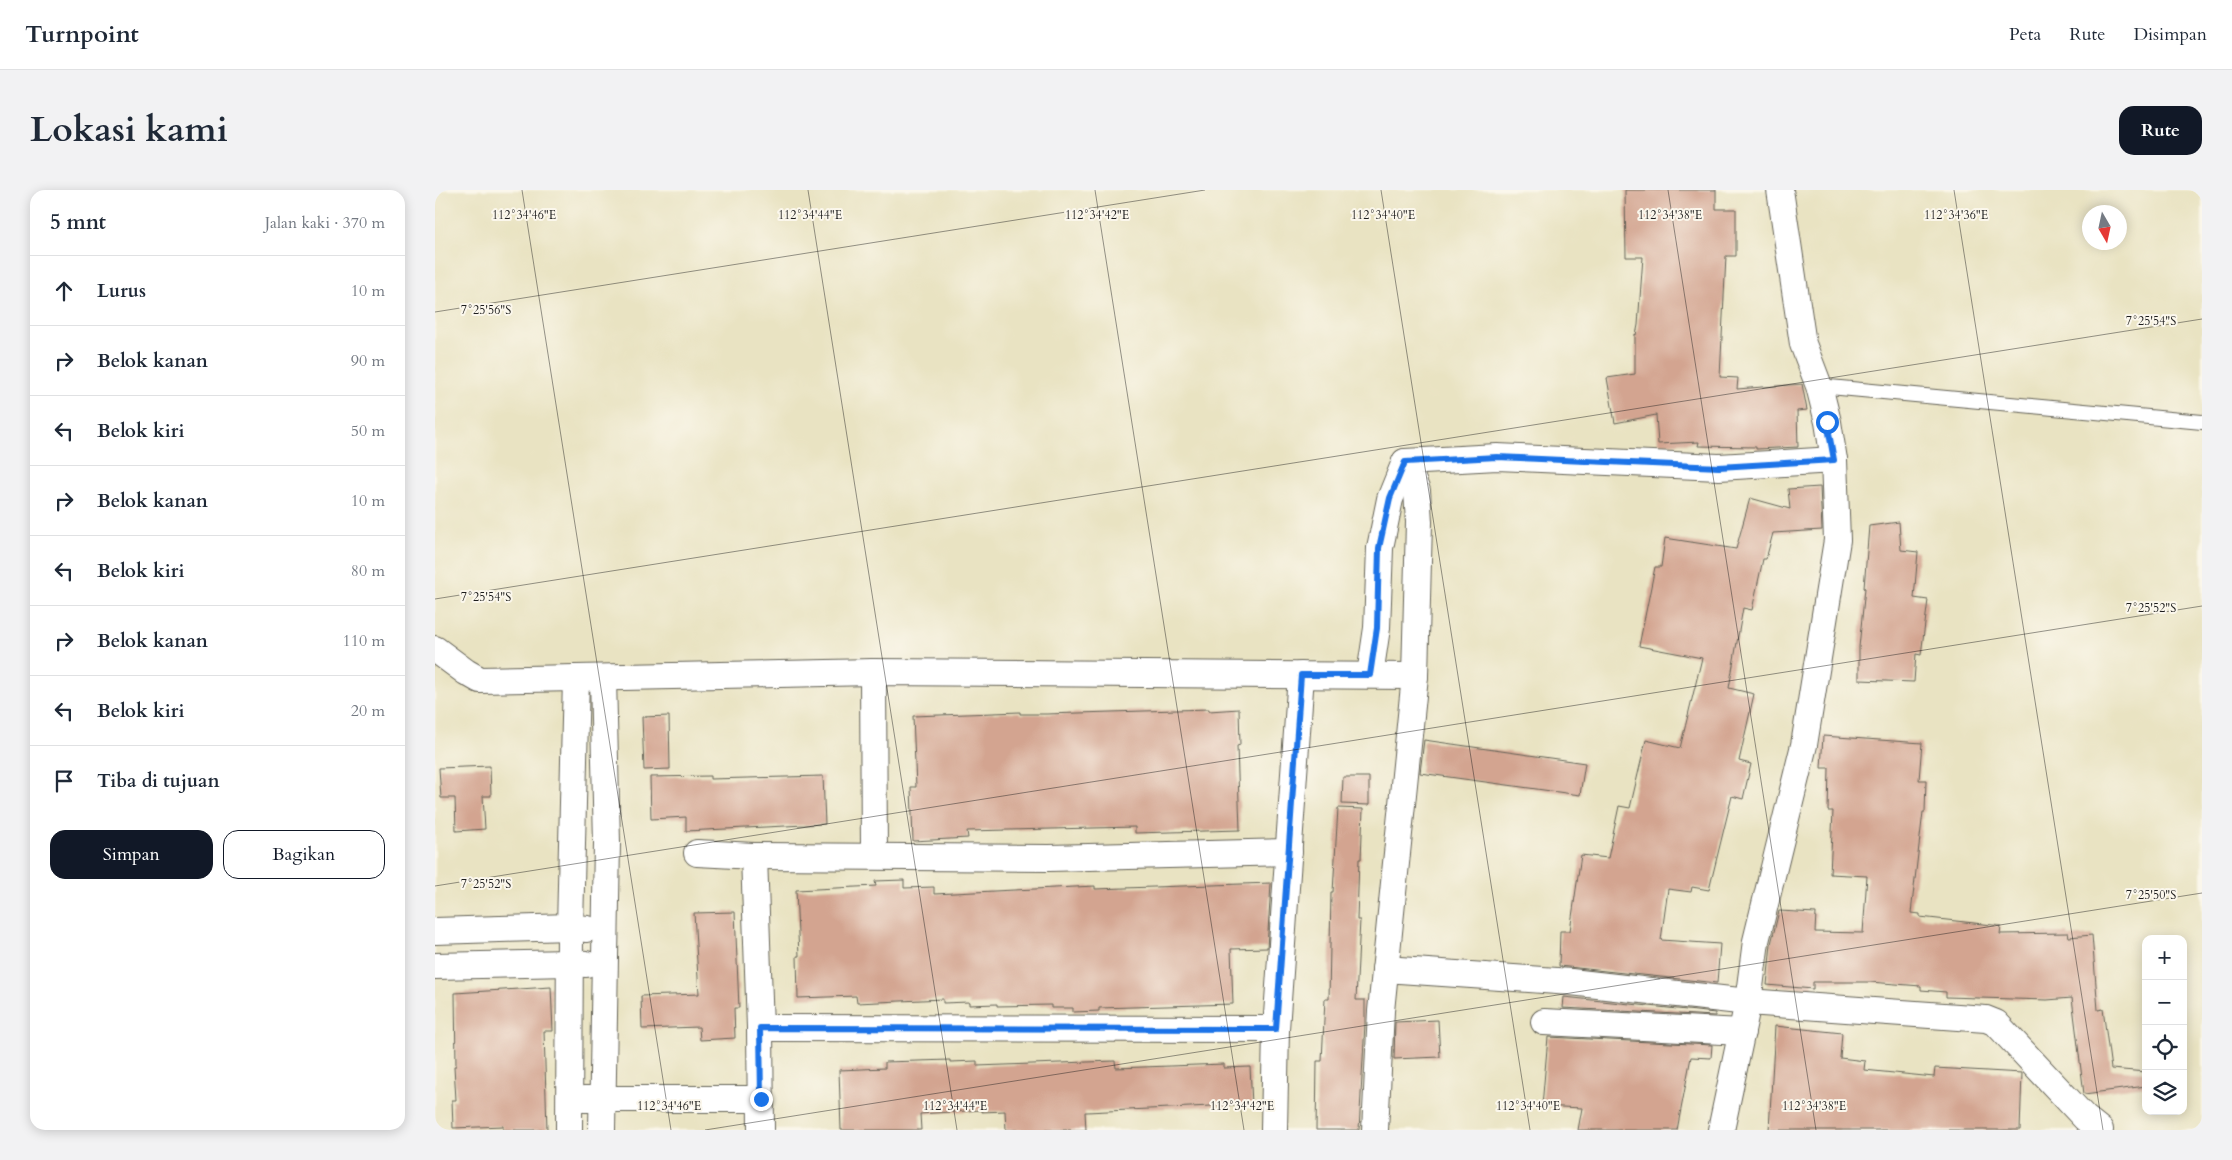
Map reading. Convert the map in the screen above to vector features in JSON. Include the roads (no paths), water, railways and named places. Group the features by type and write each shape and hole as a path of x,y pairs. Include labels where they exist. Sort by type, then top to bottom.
{"street":[{"path":"1721,1130 1748,1002 1756,941 1804,745 1837,540 1834,460 1819,386 1803,344 1780,190"},
{"path":"1405,462 1497,457 1719,467 1834,460"},
{"path":"1370,675 1377,628 1379,548 1390,498 1405,462"},
{"path":"1375,1130 1381,1011 1415,676 1419,514 1417,491 1405,462"},
{"path":"435,649 465,672 480,680 873,672 1415,676"},
{"path":"873,672 874,856"},
{"path":"1274,1130 1276,1029 1301,675"},
{"path":"569,1130 569,963 576,678"},
{"path":"602,1130 607,843 603,678"},
{"path":"697,853 754,856 1049,858 1289,852"},
{"path":"754,856 760,1028 761,1130"},
{"path":"435,931 570,926 605,931"},
{"path":"435,966 569,963 604,966"},
{"path":"1385,969 1571,982 1748,1002 1986,1019 1996,1023 2071,1118 2100,1130"},
{"path":"1544,1022 1742,1032"},
{"path":"760,1028 1276,1029"},
{"path":"569,1098 603,1100 761,1099"}],"lane":[{"path":"1819,386 2202,422"}]}
